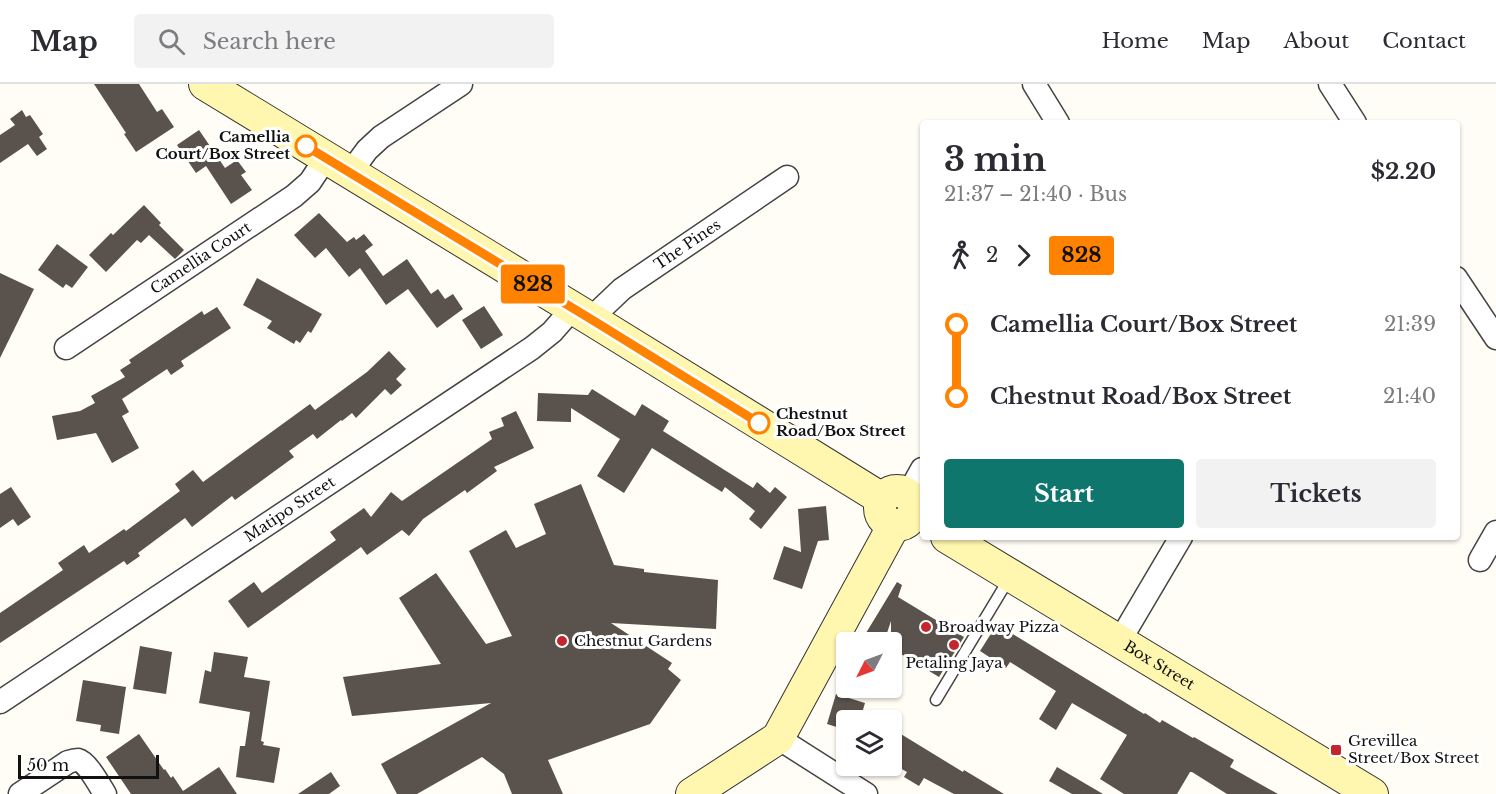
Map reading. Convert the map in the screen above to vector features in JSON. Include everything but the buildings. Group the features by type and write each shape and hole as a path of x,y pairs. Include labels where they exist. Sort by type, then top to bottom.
{"main road":[{"path":"205,84 583,314 907,504 778,738 692,794"},
{"name":"Box Street","path":"952,540 1364,792"}],"street":[{"name":"Camellia Court","path":"66,348 294,196 310,182 367,150 381,136 461,84"},
{"path":"1034,84 1056,120"},
{"path":"1330,84 1353,120"},
{"name":"The Pines","path":"583,314 607,303 622,289 787,177"},
{"path":"1460,284 1496,338"},
{"name":"Matipo Street","path":"2,697 538,344 552,332 583,314"},
{"path":"1480,560 1496,532"},
{"path":"1119,642 1179,540"},
{"path":"778,738 866,794"},
{"path":"20,794 76,759 87,767 105,794"}],"lane":[{"path":"936,700 1011,576"}],"bus line":[{"name":"828","path":"306,146 759,423"}],"place":[{"name":"Camellia Court/Box Street","path":"306,146"},
{"name":"Chestnut Road/Box Street","path":"759,423"},
{"name":"Broadway Pizza","path":"926,627"},
{"name":"Chestnut Gardens","path":"562,641"},
{"name":"Petaling Jaya","path":"954,645"},
{"name":"Grevillea Street/Box Street","path":"1336,750"}]}
